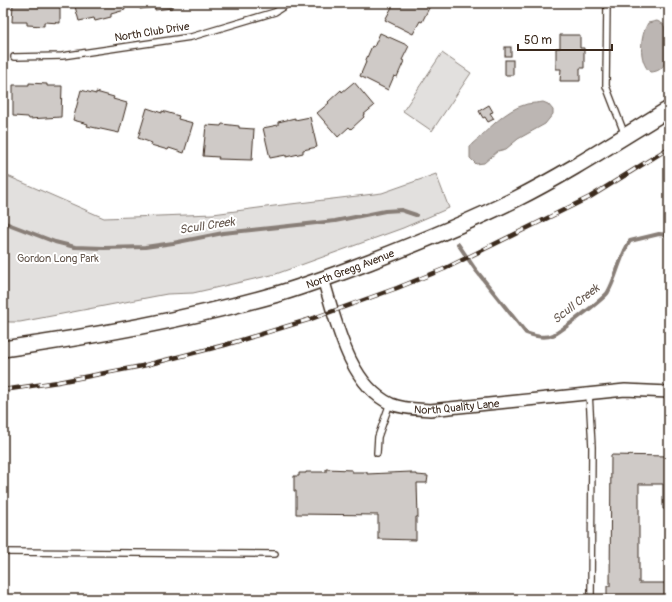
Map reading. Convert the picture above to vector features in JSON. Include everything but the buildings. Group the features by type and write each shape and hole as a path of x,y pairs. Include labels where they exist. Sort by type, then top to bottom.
{"main road":[{"name":"North Gregg Avenue","path":"3,349 114,332 280,293 323,279 411,246 514,200 572,168 669,109"}],"street":[{"name":"North Quality Lane","path":"323,279 350,362 360,378 390,403 406,409 430,410 625,390 669,392"}],"lane":[{"name":"North Club Drive","path":"14,57 62,56 191,37 275,12 289,3"},
{"path":"607,3 606,86 625,136"},
{"path":"589,393 592,447 591,599"},
{"path":"377,453 378,437 390,403"},
{"path":"3,552 275,554"}],"green space":[{"path":"442,53 471,73 432,131 403,111"},
{"name":"Gordon Long Park","path":"3,174 104,218 213,214 382,193 436,174 449,208 403,228 276,274 193,293 167,294 20,322 10,322 3,321"}],"shaded area":[{"path":"657,21 663,24 665,28 667,49 665,63 662,68 657,71 650,72 646,67 642,55 642,41 645,28 648,23"},
{"path":"543,102 548,104 553,110 553,114 545,124 518,139 506,149 498,151 484,163 476,164 470,158 470,147 472,144 497,121 519,107 527,104"}],"waterway":[{"name":"Scull Creek","path":"3,222 55,242 75,247 104,248 145,247 223,233 335,221 385,211 401,210 416,215"},
{"name":"Scull Creek","path":"458,244 475,269 526,333 546,337 553,335 564,328 608,292 626,247 630,241 659,234 669,235"}],"railway":[{"path":"3,390 58,382 142,366 225,345 311,319 397,288 444,269 590,197 669,148"}]}
